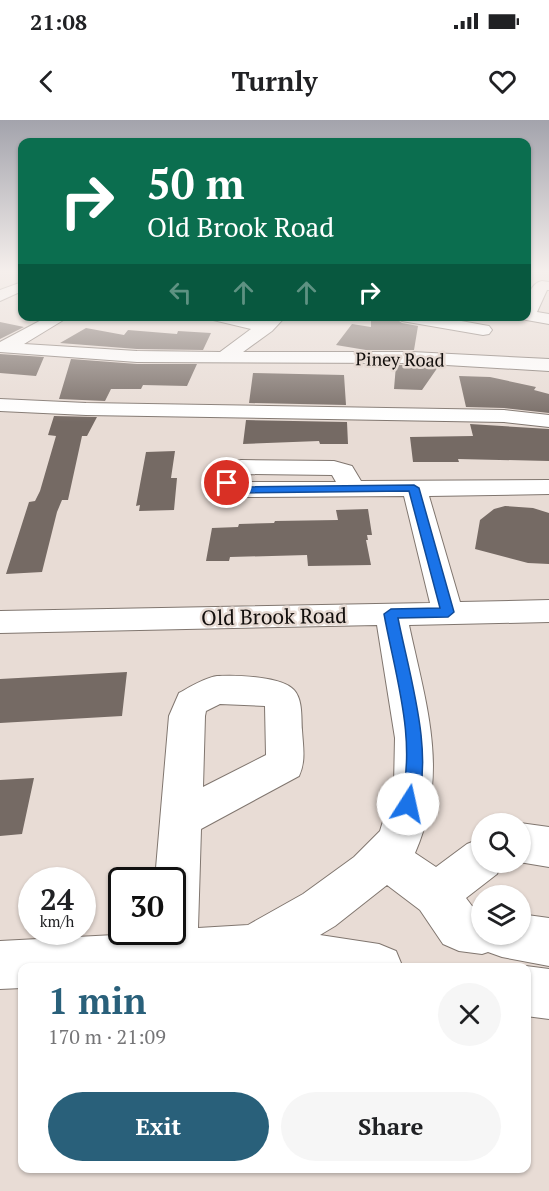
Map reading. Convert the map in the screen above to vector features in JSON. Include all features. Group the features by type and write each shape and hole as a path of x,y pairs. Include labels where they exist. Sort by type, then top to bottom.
{"street":[{"path":"2,347 50,322"},
{"path":"225,357 272,322"},
{"path":"466,359 487,323"},
{"name":"Piney Road","path":"2,347 95,355 466,359 549,365"},
{"path":"0,405 86,409 504,416 549,421"},
{"path":"352,489 549,487"},
{"path":"414,488 448,612"},
{"name":"Old Brook Road","path":"0,622 549,611"},
{"path":"253,948 319,910 369,872 398,843 414,785 414,738 391,614"},
{"path":"173,953 181,819"},
{"path":"531,845 549,847"},
{"path":"385,856 436,894 459,927 471,929"},
{"path":"436,894 471,867"},
{"path":"531,939 549,942"},
{"path":"29,963 253,948 348,963"},
{"path":"0,965 18,964"},
{"path":"531,992 549,994"}],"building":[{"path":"0,322 24,327 0,339"},
{"path":"371,322 401,322 418,326 414,350 366,350 336,345 352,324 371,327"},
{"path":"86,328 124,335 128,330 177,334 178,331 211,333 203,350 137,349 60,343"},
{"path":"0,354 44,357 36,376 0,373"},
{"path":"71,359 137,364 197,364 187,386 143,385 141,389 111,389 105,401 59,399"},
{"path":"396,365 438,367 422,390 394,389"},
{"path":"253,373 344,375 346,405 249,403"},
{"path":"459,376 490,377 536,387 534,390 549,394 549,413 466,407"},
{"path":"54,416 97,417 87,436 82,436 68,500 62,500 57,512 42,572 6,574 29,502 35,501 40,491 56,436 48,435"},
{"path":"246,420 347,422 348,444 320,444 319,441 243,444"},
{"path":"470,424 549,429 549,461 458,459 459,462 413,462 410,437 473,436"},
{"path":"175,451 171,478 177,478 174,510 139,511 140,505 136,506 146,452"},
{"path":"505,506 533,508 549,513 549,564 528,563 475,549 480,520 494,509"},
{"path":"368,509 372,535 367,535 368,540 366,540 371,565 308,566 307,555 230,557 229,561 206,561 212,528 238,527 239,524 274,523 275,521 338,520 336,510"},
{"path":"127,672 122,716 0,723 0,679"},
{"path":"34,778 22,834 0,836 0,780"}],"route":[{"path":"227,483 238,490 414,488 448,612 391,614 414,738 414,785 408,804"}]}
